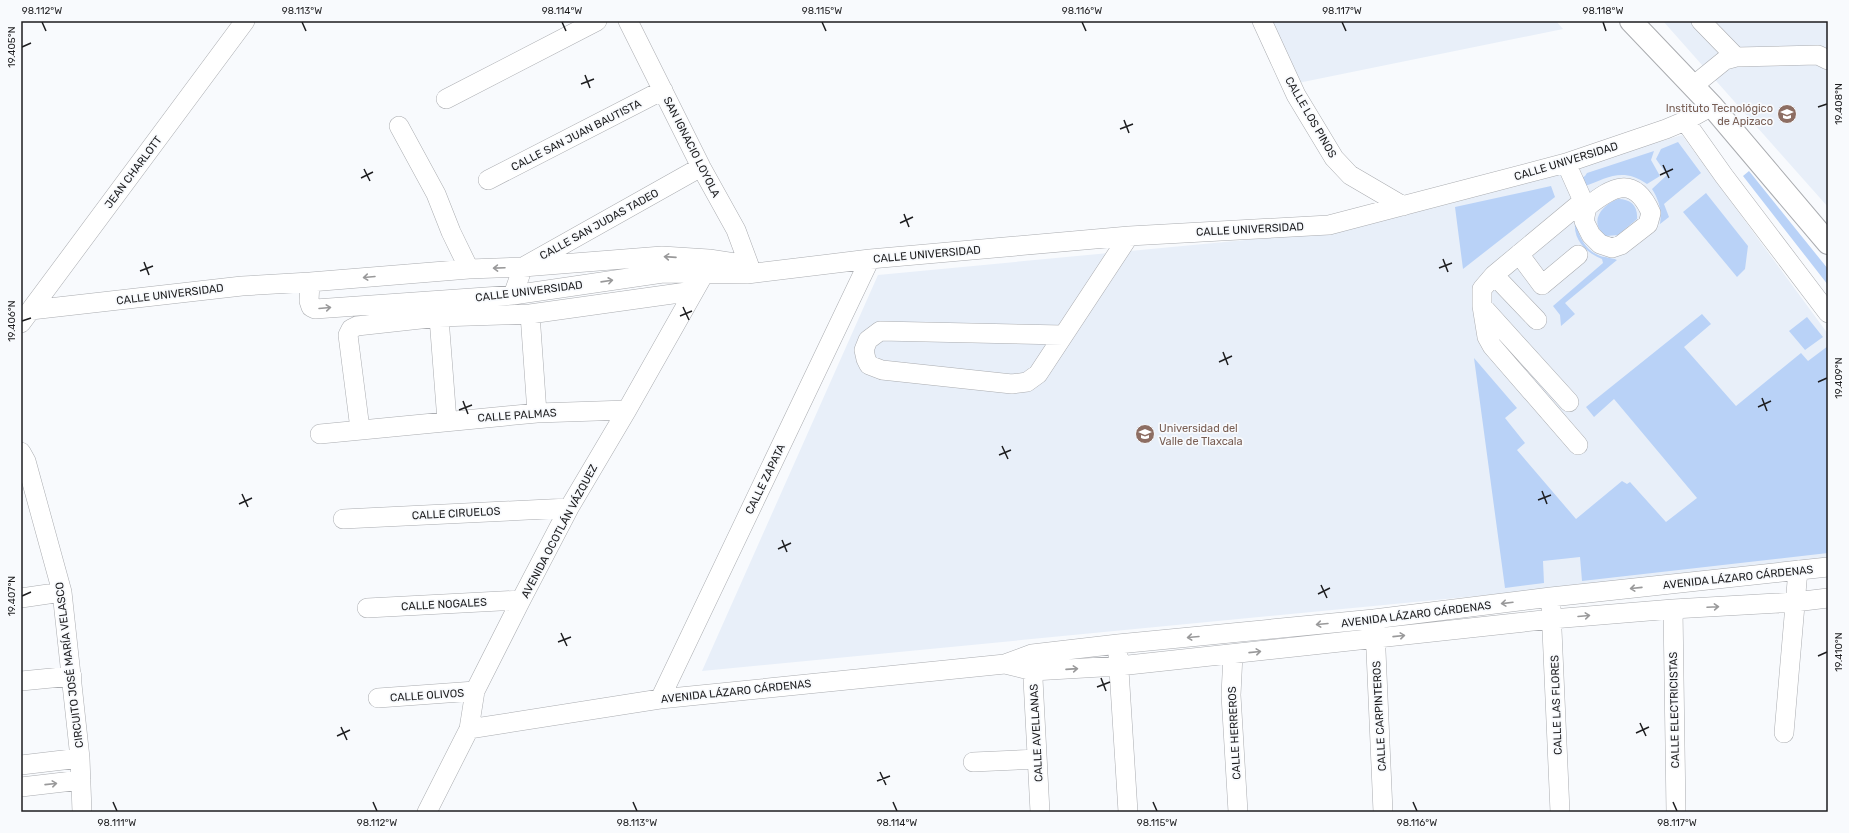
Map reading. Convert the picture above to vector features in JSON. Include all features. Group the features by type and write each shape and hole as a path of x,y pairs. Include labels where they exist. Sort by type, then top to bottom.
{"main road":[{"path":"1631,21 1712,106 1828,243"}],"street":[{"name":"JEAN CHARLOTT","path":"26,316 245,21"},
{"path":"446,99 596,21"},
{"name":"SAN IGNACIO LOYOLA","path":"628,21 701,167 736,230 748,270"},
{"name":"CALLE LOS PINOS","path":"1262,21 1296,95 1334,158 1350,176 1403,206"},
{"path":"1701,21 1736,57"},
{"path":"1693,86 1725,60 1736,57 1818,56 1828,60"},
{"name":"CALLE SAN JUAN BAUTISTA","path":"488,180 663,90"},
{"name":"CALLE UNIVERSIDAD","path":"26,316 242,286 469,269 523,267 662,256 707,266 771,271 870,260 1129,236 1329,225 1566,162 1685,121 1712,106"},
{"path":"1685,121 1724,176 1828,313"},
{"path":"399,126 436,194 451,232 469,269"},
{"path":"1566,162 1585,204 1494,275 1482,290 1482,306 1487,337 1492,346 1578,444"},
{"name":"CALLE SAN JUDAS TADEO","path":"523,267 701,167"},
{"path":"1063,335 880,331 868,340 864,350 869,365 882,370 1012,384 1027,382 1038,374 1129,236"},
{"path":"1519,254 1542,285 1578,255"},
{"name":"CALLE ZAPATA","path":"660,699 870,260"},
{"name":"CALLE UNIVERSIDAD","path":"310,282 309,301 311,307 315,309 438,308 513,295 707,266"},
{"name":"AVENIDA OCOTLÁN VÁZQUEZ","path":"427,812 469,729 475,692 568,508 627,410 707,266"},
{"path":"513,295 523,267"},
{"path":"1494,275 1537,320"},
{"path":"360,429 348,335 351,329 357,326 438,308 530,314 694,291"},
{"path":"1482,306 1569,402"},
{"path":"438,308 447,421"},
{"path":"530,314 537,413"},
{"name":"CALLE PALMAS","path":"320,434 537,413 627,410"},
{"name":"CIRCUITO JOSÉ MARÍA VELASCO","path":"21,452 26,461 62,592 80,758 82,812"},
{"name":"CALLE CIRUELOS","path":"343,519 568,508"},
{"name":"AVENIDA LÁZARO CÁRDENAS","path":"1033,662 1118,644 1374,620 1551,597 1828,567"},
{"path":"1784,733 1798,570"},
{"path":"21,598 62,592"},
{"name":"CALLE LAS FLORES","path":"1551,597 1560,812"},
{"name":"AVENIDA LÁZARO CÁRDENAS","path":"469,729 660,699 1005,664 1033,662 1119,666 1552,619 1673,609 1795,602 1828,598"},
{"name":"CALLE NOGALES","path":"367,608 522,600"},
{"name":"CALLE ELECTRICISTAS","path":"1673,609 1676,812"},
{"name":"CALLE CARPINTEROS","path":"1374,620 1384,812"},
{"path":"1118,644 1128,812"},
{"name":"CALLE HERREROS","path":"1233,654 1231,696 1238,812"},
{"name":"CALLE AVELLANAS","path":"1033,662 1040,812"},
{"path":"21,681 72,676"},
{"name":"CALLE OLIVOS","path":"378,698 475,692"},
{"path":"21,765 80,758"},
{"path":"973,762 1037,759"},
{"path":"21,787 81,780"}],"shaded area":[{"path":"1269,21 1556,21 1563,29 1298,83"},
{"name":"Instituto Tecnológico de Apizaco","path":"1663,21 1828,21 1828,207"},
{"name":"Universidad del Valle de Tlaxcala","path":"1682,135 1828,334 1828,562 702,671 878,275 1329,232 1452,203"},
{"path":"1678,142 1701,173 1664,204 1669,217 1660,224 1661,215 1659,206 1652,189 1667,175 1656,159 1661,149"},
{"path":"1654,151 1651,160 1660,176 1647,184 1630,176 1622,175 1608,178 1583,187 1576,181 1585,176 1587,173"},
{"path":"1749,171 1828,269 1828,285 1743,176"},
{"path":"1551,186 1555,197 1463,269 1455,207"},
{"path":"1706,193 1748,246 1745,269 1737,277 1683,212"},
{"path":"1618,199 1627,200 1633,204 1636,210 1637,219 1618,235 1606,236 1598,226 1597,220 1606,205"},
{"path":"1575,222 1580,237 1589,249 1600,256 1617,260 1565,303 1575,314 1561,326 1560,315 1553,306 1603,263 1602,259 1586,250 1582,245 1576,235"},
{"path":"1702,314 1711,324 1684,347 1736,406 1801,353 1808,361 1828,346 1828,553 1582,581 1580,557 1543,561 1544,583 1505,588 1474,358 1517,408 1505,418 1525,443 1517,450 1576,519 1622,481 1627,484 1630,482 1666,522 1697,498 1614,399 1594,417 1586,407"},
{"path":"1807,317 1823,337 1805,350 1789,331"}],"place":[{"name":"Instituto Tecnológico de Apizaco","path":"1787,114"},
{"name":"Universidad del Valle de Tlaxcala","path":"1145,434"}]}
